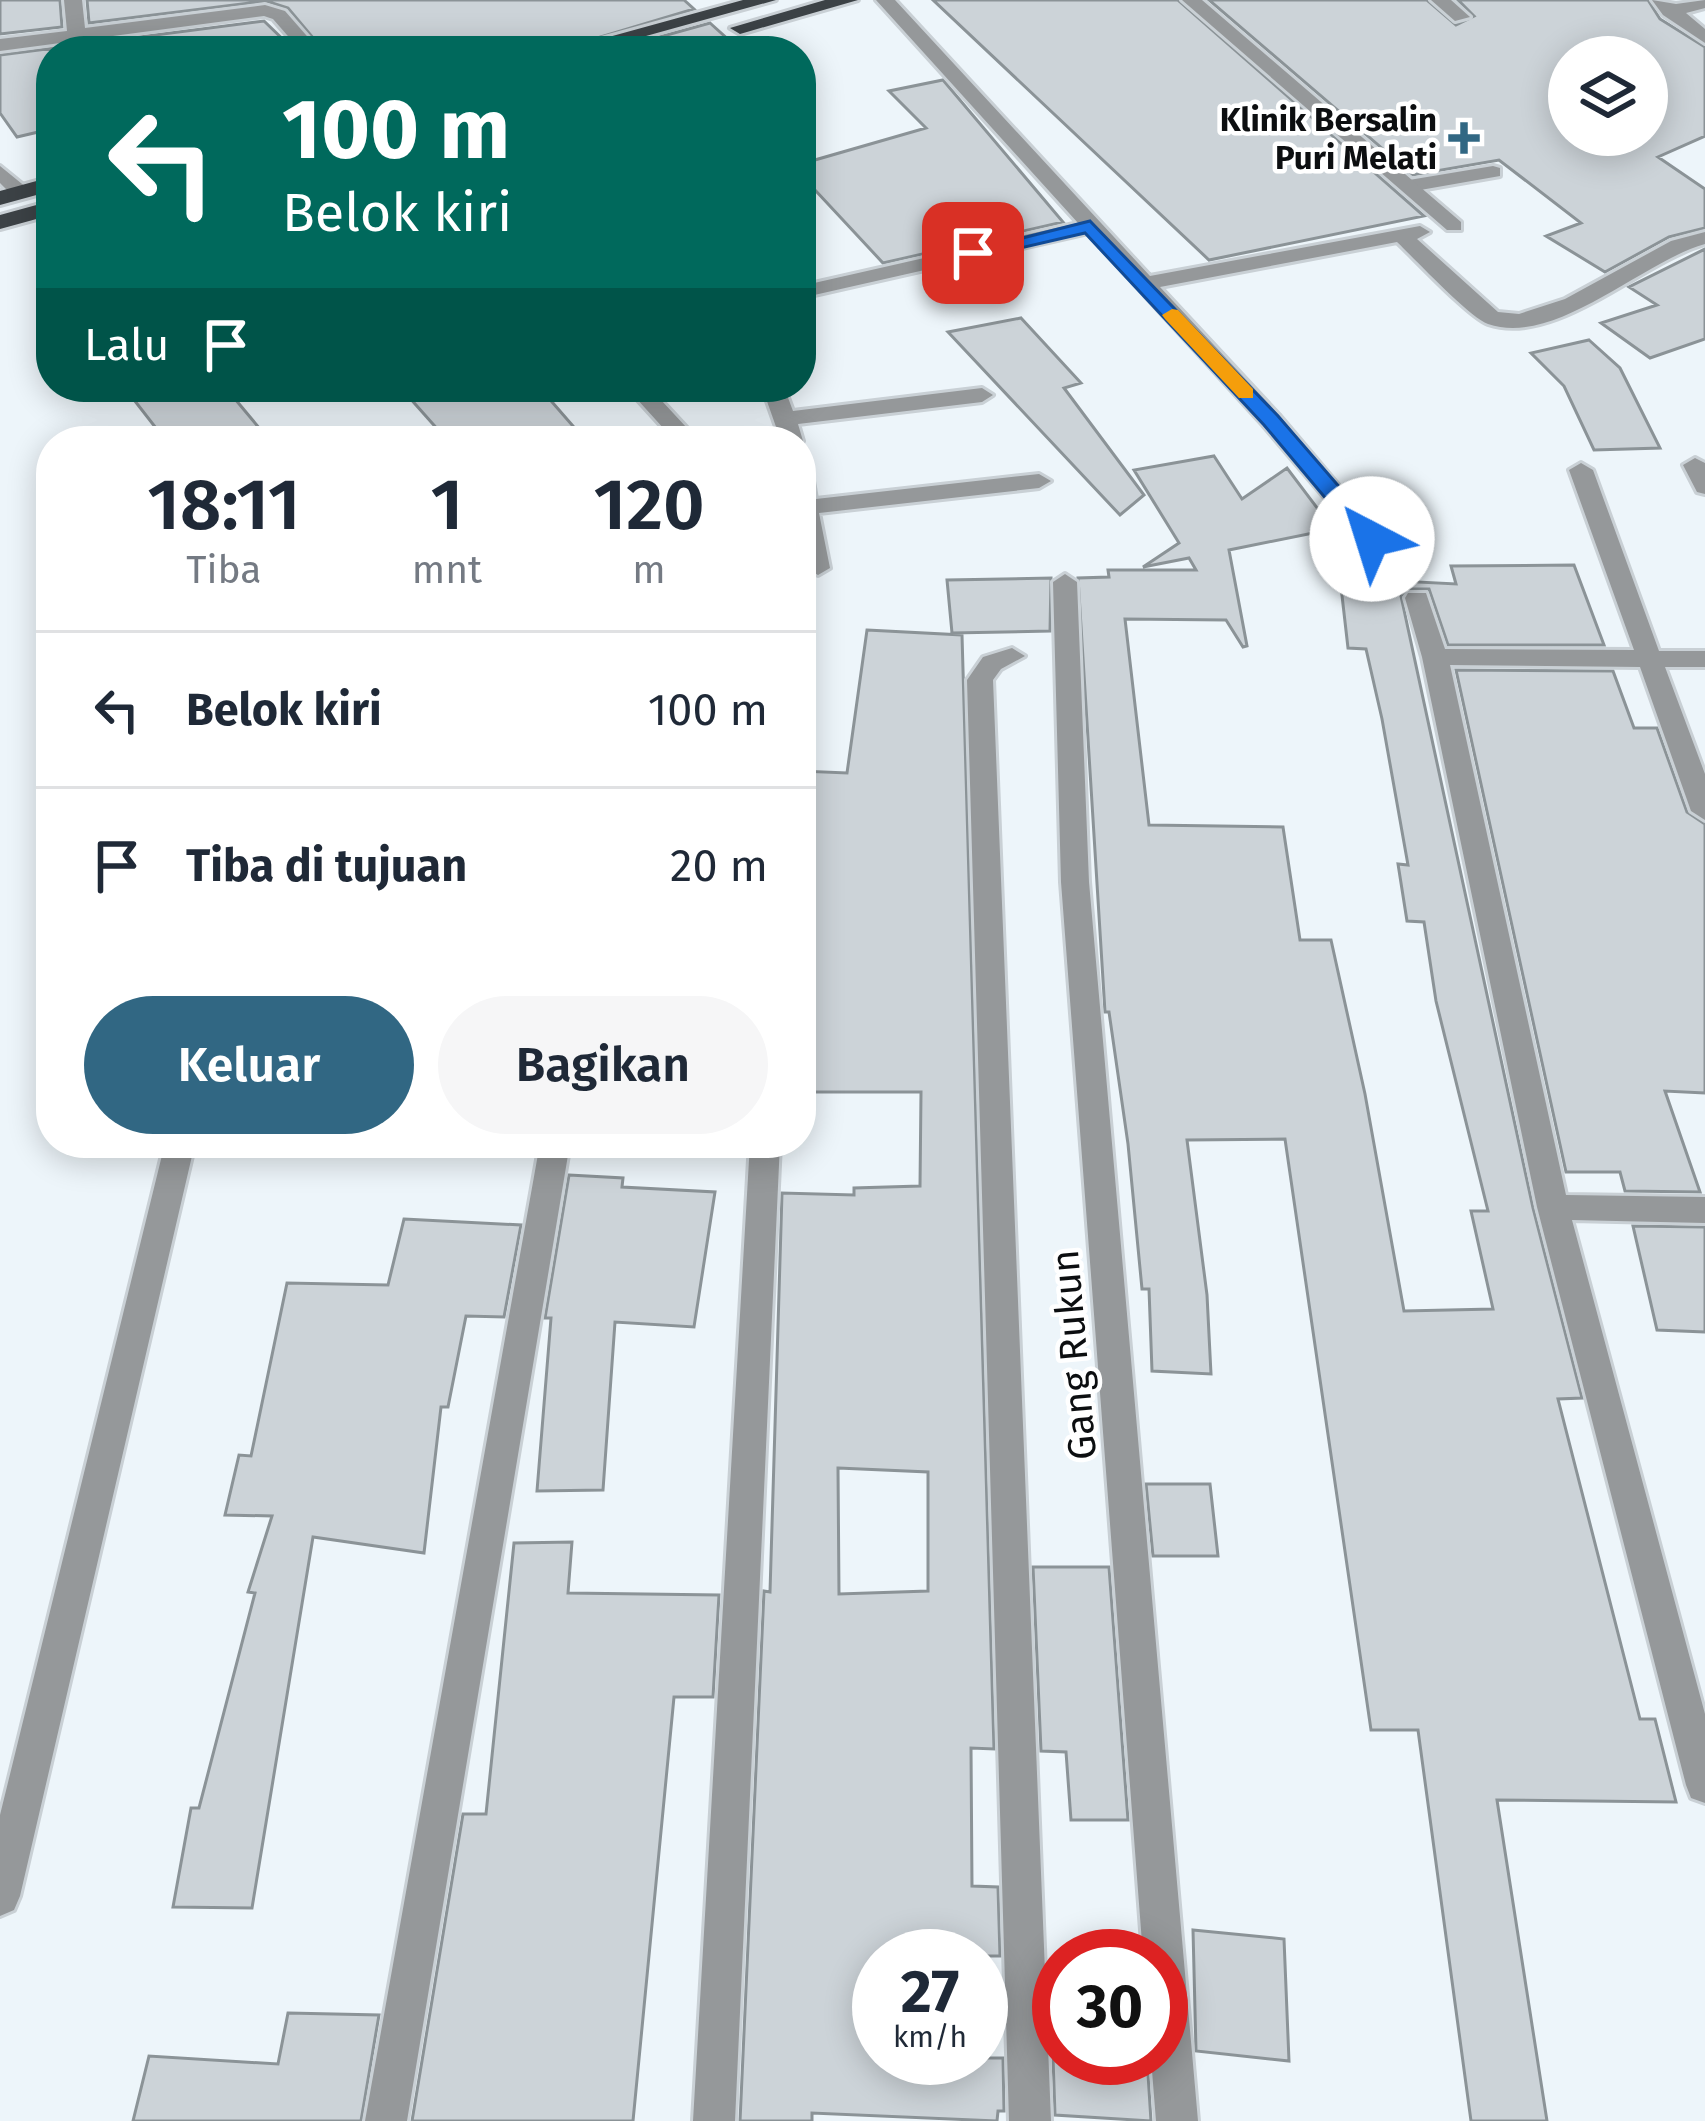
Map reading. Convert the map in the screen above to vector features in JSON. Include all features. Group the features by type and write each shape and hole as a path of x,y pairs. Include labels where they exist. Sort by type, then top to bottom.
{"highway":[{"path":"626,36 766,0"},
{"path":"710,36 848,0"},
{"path":"0,222 36,212"}],"street":[{"path":"73,0 77,36 278,6 300,36"},
{"path":"886,0 1271,420 1372,539"},
{"path":"1143,284 1454,226 1191,0"},
{"path":"1440,0 1461,17"},
{"path":"1665,6 1705,3"},
{"path":"1665,6 1705,38"},
{"path":"0,45 36,41"},
{"path":"0,172 10,195"},
{"path":"1409,186 1493,172"},
{"path":"816,289 1090,226"},
{"path":"1402,236 1492,318 1508,321 1574,304 1611,278 1683,242 1705,238"},
{"path":"812,426 982,395"},
{"path":"651,402 674,426"},
{"path":"1580,470 1654,660 1705,811"},
{"path":"816,507 1039,481"},
{"path":"816,559 818,568"},
{"name":"Gang Rukun","path":"1065,582 1075,882 1177,2121"},
{"path":"1417,598 1435,657 1553,1208 1705,1785"},
{"path":"1012,656 992,663 980,680 1030,2121"},
{"path":"1435,657 1705,659"},
{"path":"0,1896 176,1158"},
{"path":"386,2121 553,1158"},
{"path":"714,2121 764,1158"},
{"path":"1553,1208 1705,1210"}],"building":[{"path":"0,0 60,0 62,27 0,34"},
{"path":"87,0 684,0 694,9 604,36 311,36 288,8 266,1 89,23"},
{"path":"933,0 1178,0 1424,216 1209,260"},
{"path":"1209,0 1427,0 1456,25 1474,16 1458,0 1648,0 1660,19 1705,47 1705,136 1668,153 1668,36 1548,36 1548,156 1660,156 1705,189 1705,228 1669,237 1605,272 1546,236 1581,223 1499,160 1413,175"},
{"path":"264,21 280,36 148,36"},
{"path":"710,23 724,36 663,36"},
{"path":"36,50 36,133 17,137 0,113 0,55"},
{"path":"943,80 1063,222 883,263 816,191 816,160 926,128 889,91"},
{"path":"1705,249 1705,339 1650,358 1601,323 1657,305 1629,287"},
{"path":"1021,318 1081,383 1064,388 1144,495 1120,515 948,332"},
{"path":"1589,340 1620,368 1660,448 1594,450 1564,386 1531,353"},
{"path":"136,402 238,402 258,426 154,426"},
{"path":"413,402 552,402 573,426 435,426"},
{"path":"1214,456 1242,499 1287,468 1333,529 1229,550 1247,646 1243,647 1226,620 1125,619 1149,825 1283,827 1300,940 1331,940 1365,1094 1404,1311 1493,1309 1471,1211 1488,1211 1436,1001 1424,922 1407,921 1398,864 1408,865 1382,719 1366,649 1348,648 1340,578 1456,584 1451,566 1574,565 1604,645 1448,645 1429,589 1408,589 1401,596 1533,1208 1582,1398 1558,1399 1640,1719 1655,1719 1676,1802 1497,1800 1547,2121 1471,2121 1418,1730 1371,1730 1285,1139 1187,1140 1207,1295 1211,1374 1152,1371 1149,1289 1142,1289 1128,1144 1109,1012 1105,1012 1078,578 1109,577 1108,570 1196,570 1189,558 1143,567 1179,543 1134,470"},
{"path":"1051,578 1050,631 952,633 947,580"},
{"path":"867,630 962,635 994,1749 971,1748 972,1886 998,1887 999,1929 852,1929 852,2085 1004,2085 1004,2111 998,2111 997,2121 812,2113 812,2121 740,2121 764,1591 770,1592 782,1193 854,1195 854,1188 920,1186 921,1092 816,1092 816,772 847,773","holes":["838,1468 928,1472 928,1591 839,1594"]},
{"path":"1456,670 1613,671 1634,728 1657,728 1687,812 1705,824 1705,1093 1665,1091 1700,1192 1625,1191 1620,1172 1566,1172"},
{"path":"569,1175 623,1178 622,1187 715,1192 694,1327 615,1322 603,1490 537,1491 551,1318 545,1318"},
{"path":"404,1219 521,1225 504,1317 466,1316 448,1407 441,1407 424,1553 313,1537 252,1908 173,1907 191,1808 199,1808 255,1593 248,1592 272,1516 225,1515 239,1455 251,1456 287,1283 388,1285"},
{"path":"1633,1226 1705,1227 1705,1332 1657,1330"},
{"path":"1146,1484 1210,1484 1218,1556 1153,1556"},
{"path":"572,1542 568,1593 719,1595 713,1697 674,1697 633,2121 412,2121 463,1814 486,1814 514,1543"},
{"path":"1033,1567 1109,1567 1128,1820 1071,1820 1066,1752 1041,1751"},
{"path":"1193,1930 1284,1939 1289,2061 1196,2051"},
{"path":"288,2013 379,2015 361,2121 133,2121 149,2056 278,2064"},
{"path":"1054,2085 1149,2085 1151,2121 1055,2115"}],"slow traffic":[{"path":"1172,315 1246,393"}],"place":[{"name":"Klinik Bersalin Puri Melati","path":"1464,138"}],"route":[{"path":"973,253 1090,226 1271,420 1372,539"}]}
